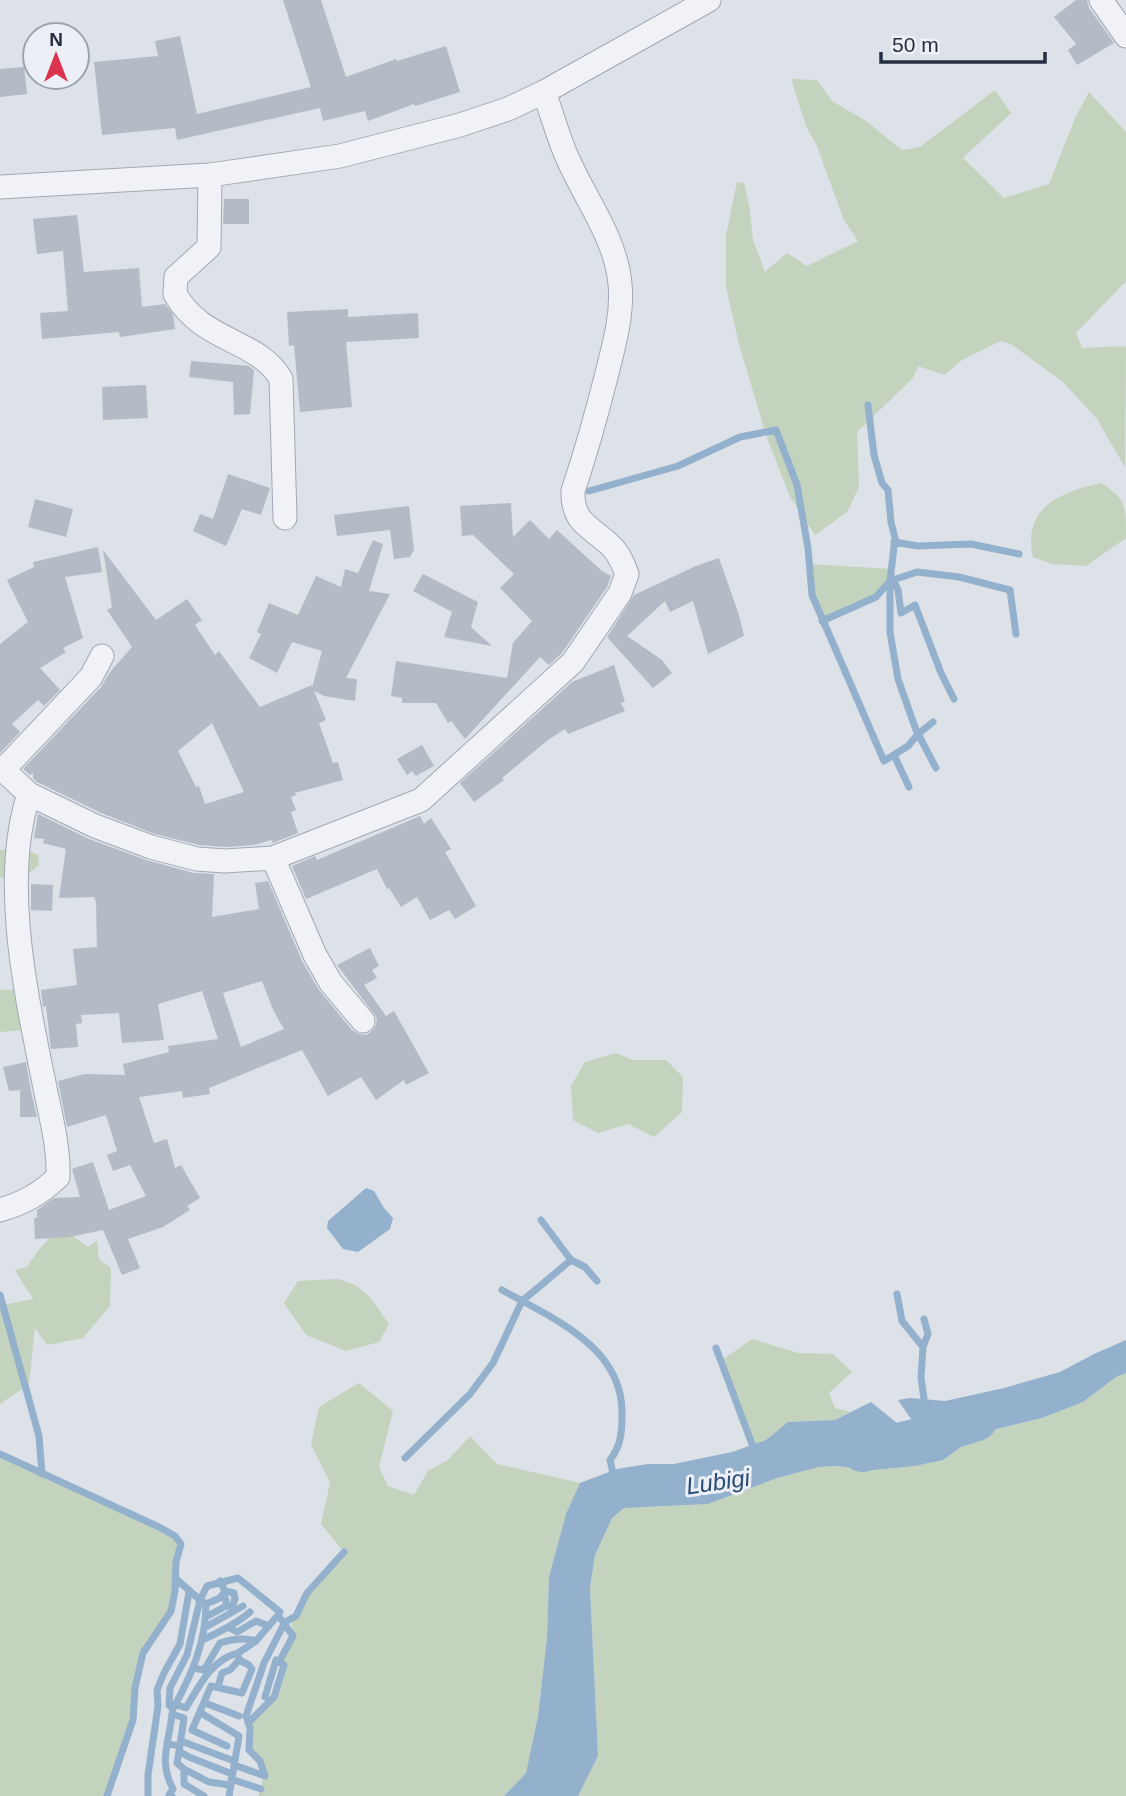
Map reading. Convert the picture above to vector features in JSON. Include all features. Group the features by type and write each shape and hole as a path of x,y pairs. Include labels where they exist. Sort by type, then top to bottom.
{"street":[{"path":"0,187 210,175 362,150 460,125 508,109 544,92 709,0"},
{"path":"1101,0 1126,36"},
{"path":"102,656 91,677 1,768 29,794 95,826 179,856 226,861 273,858 421,800 573,662 620,593 627,574 622,560 612,546 576,514 573,503 573,491 597,414 613,348 620,314 620,284 603,229 567,158 544,92"},
{"path":"210,175 209,247 176,277 175,294 194,319 270,363 281,379 285,519"},
{"path":"0,1210 25,1202 58,1177 57,1148 29,1007 14,891 17,840 29,794"},
{"path":"273,858 315,955 331,984 363,1021"}],"green space":[{"path":"791,79 817,80 832,101 866,121 902,150 920,147 995,90 1011,113 963,158 1004,198 1049,184 1076,116 1089,92 1126,132 1126,281 1076,333 1082,348 1126,348 1125,467 1097,419 1063,382 1011,344 1001,341 962,360 944,375 918,366 913,378 857,432 859,487 847,512 815,535 790,497 766,435 739,344 726,287 726,236 737,182 744,183 753,240 765,272 787,253 807,266 858,241 844,220 817,146 806,126"},
{"path":"1101,483 1123,504 1126,538 1086,566 1052,564 1033,557 1033,526 1047,505 1072,491"},
{"path":"809,564 891,569 888,580 874,597 822,621 812,595"},
{"path":"22,848 38,855 39,865 27,875 0,878 0,850"},
{"path":"19,989 25,1030 0,1032 0,990"},
{"path":"616,1053 633,1060 666,1060 683,1077 682,1112 654,1137 628,1124 598,1133 573,1120 571,1086 585,1062"},
{"path":"65,1230 88,1247 97,1241 99,1259 111,1268 110,1306 83,1338 47,1345 35,1328 29,1384 0,1404 0,1299 3,1305 33,1299 15,1270 27,1267 40,1248 57,1231"},
{"path":"337,1279 362,1290 389,1324 379,1342 346,1351 306,1335 284,1303 298,1281"},
{"path":"752,1339 798,1353 833,1354 852,1372 829,1393 835,1408 850,1412 835,1420 788,1422 766,1440 752,1445 721,1361"},
{"path":"1126,1373 1126,1796 578,1796 598,1756 590,1588 595,1555 612,1518 624,1508 708,1504 777,1478 819,1467 874,1470 943,1460 980,1433 1042,1418 1083,1402 1116,1377"},
{"path":"359,1383 393,1411 379,1467 388,1486 414,1495 428,1471 448,1460 470,1436 497,1464 580,1483 566,1515 549,1577 547,1638 538,1716 526,1773 504,1796 258,1796 262,1771 249,1750 248,1723 274,1697 284,1665 279,1662 293,1636 291,1619 296,1616 307,1593 344,1552 321,1524 330,1483 311,1444 319,1407"},
{"path":"0,1454 159,1527 175,1536 181,1544 176,1562 171,1611 143,1653 135,1688 133,1720 107,1796 0,1796"}],"water":[{"path":"366,1188 374,1191 393,1218 390,1229 358,1252 343,1249 327,1228 328,1221"},
{"path":"1126,1340 1126,1373 1116,1377 1083,1402 1042,1418 980,1433 943,1460 874,1470 819,1467 777,1478 708,1504 624,1508 612,1518 595,1555 590,1588 598,1756 578,1796 504,1796 526,1773 538,1716 547,1638 549,1577 566,1514 580,1483 617,1469 648,1464 674,1464 732,1452 766,1440 788,1422 835,1420 871,1402 919,1441 926,1441 898,1400 910,1398 945,1401 1004,1388 1060,1372"}],"building":[{"path":"283,0 321,0 346,77 396,59 397,61 446,46 460,92 415,106 414,104 368,121 365,111 323,121 320,108 177,140 175,128 102,135 94,62 158,56 155,41 180,36 197,114 311,87"},
{"path":"1076,0 1087,0 1089,8 1114,43 1077,65 1068,50 1076,44 1054,17"},
{"path":"21,67 21,91 27,91 27,94 0,97 0,69"},
{"path":"224,199 249,199 249,224 223,224"},
{"path":"77,215 84,272 139,268 142,307 165,304 173,314 175,329 120,337 119,332 42,339 40,313 68,311 63,251 37,254 33,219"},
{"path":"348,309 348,317 418,313 419,338 346,342 352,407 300,412 294,345 289,346 287,312"},
{"path":"191,361 249,366 254,370 250,414 234,415 233,382 189,377"},
{"path":"146,385 148,418 103,420 102,387"},
{"path":"228,474 270,488 261,515 242,509 226,546 193,531 200,514 213,519"},
{"path":"35,499 73,509 66,537 28,527"},
{"path":"511,503 513,537 530,520 549,539 557,530 611,576 607,587 562,653 549,665 540,657 465,739 451,721 448,723 436,703 402,703 402,698 391,696 396,661 507,678 513,643 532,621 500,588 514,574 473,535 462,536 460,506"},
{"path":"409,506 414,550 410,557 394,559 390,530 337,536 334,515"},
{"path":"373,540 383,544 369,591 390,594 346,678 357,679 355,701 324,696 314,691 326,720 319,723 333,763 338,762 343,780 295,793 296,795 291,797 296,810 291,812 298,833 273,843 271,840 254,845 199,845 155,834 101,813 37,782 33,773 30,775 23,769 101,687 132,647 107,610 112,607 103,550 156,620 187,599 202,620 195,625 215,655 219,651 260,707 312,685 312,688 322,651 292,642 277,673 249,658 261,634 257,632 269,603 298,615 316,576 341,587 345,569 358,573","holes":["212,723 244,792 205,804 199,786 196,787 178,751"]},
{"path":"98,547 102,572 65,577 83,638 63,648 66,652 40,668 60,690 44,706 38,700 12,724 20,732 0,753 0,644 28,622 7,580 34,567 33,562"},
{"path":"719,558 744,636 708,654 693,601 670,612 665,601 627,636 662,660 672,673 653,688 607,637 634,595"},
{"path":"423,574 478,602 471,627 492,646 444,637 452,612 413,591"},
{"path":"614,665 625,711 568,734 565,729 474,802 460,783 572,682"},
{"path":"422,745 434,766 416,776 412,771 407,775 397,759"},
{"path":"38,814 89,839 146,860 194,873 214,874 212,917 259,909 255,883 268,881 302,961 319,990 352,1030 366,1035 376,1025 377,1018 337,965 370,948 379,966 372,970 377,978 364,985 386,1016 394,1011 429,1073 406,1085 404,1080 376,1100 361,1077 328,1096 302,1050 209,1088 210,1094 183,1098 182,1091 139,1097 154,1143 167,1139 175,1168 181,1165 200,1198 187,1206 190,1210 163,1227 128,1239 140,1268 122,1275 103,1230 70,1237 35,1239 34,1218 37,1218 37,1210 54,1198 80,1197 72,1169 93,1162 109,1210 146,1196 130,1165 113,1171 107,1155 117,1151 106,1115 67,1127 58,1081 85,1074 125,1075 123,1064 169,1052 168,1046 218,1039 202,991 158,1004 164,1040 122,1043 119,1013 81,1015 82,1023 76,1024 78,1047 51,1049 46,1006 43,1007 41,990 77,985 73,949 97,947 96,902 94,897 59,898 66,849 43,843 44,839 34,838","holes":["262,981 284,1029 241,1047 223,993"]},
{"path":"420,816 424,824 431,818 451,849 445,852 476,906 455,919 449,910 430,920 417,897 401,907 389,888 387,889 377,869 306,899 292,866 315,856 317,860"},
{"path":"31,884 53,885 52,911 31,910"},
{"path":"26,1062 37,1117 20,1117 20,1091 23,1090 9,1091 3,1067"}],"waterway":[{"path":"868,405 874,455 882,483 888,490 895,538 890,581 890,632 898,679 916,730 936,768"},
{"path":"589,491 678,466 740,437 776,430 797,485 808,548 812,595 884,761 908,746 933,722"},
{"path":"894,542 918,546 971,544 1019,554"},
{"path":"822,621 876,597 890,581 917,572 959,577 1010,590 1016,634"},
{"path":"893,579 898,590 901,613 915,605 954,699"},
{"path":"894,755 909,787"},
{"path":"541,1220 571,1260"},
{"path":"405,1458 470,1394 493,1363 522,1301 571,1260 585,1267 597,1281"},
{"path":"502,1290 582,1338 598,1353 611,1371 619,1391 622,1415 620,1439 610,1460 614,1478"},
{"path":"897,1294 902,1321 923,1347 921,1377 925,1407"},
{"path":"0,1295 39,1436 42,1474"},
{"path":"923,1347 928,1334 924,1319"},
{"path":"716,1348 755,1452"},
{"name":"Lubigi","path":"862,1452 977,1421"},
{"path":"0,1454 159,1527 175,1536 181,1544 176,1562 171,1611 143,1653 135,1688 133,1720 107,1796"},
{"path":"265,1776 260,1761 249,1750 250,1728 246,1716 264,1663 285,1622 296,1616 307,1593 344,1552"},
{"path":"175,1578 200,1600 207,1586 238,1578 280,1612"},
{"path":"172,1796 169,1795 173,1789 165,1761 173,1709 169,1705 170,1688 187,1655 200,1600 206,1604 220,1598 225,1591 220,1581"},
{"path":"223,1594 226,1606 232,1607 234,1593 225,1591"},
{"path":"148,1796 148,1775 158,1706 157,1690 180,1644 189,1592"},
{"path":"173,1709 196,1659 206,1604"},
{"path":"206,1617 226,1606"},
{"path":"204,1628 243,1606"},
{"path":"202,1640 228,1628 250,1612"},
{"path":"193,1668 204,1670 220,1643 238,1639 256,1641 278,1615 293,1636 279,1662"},
{"path":"230,1628 237,1632 256,1621 269,1626"},
{"path":"218,1687 222,1673 230,1670 239,1660 238,1653 256,1641"},
{"path":"175,1704 186,1708 214,1667 238,1653"},
{"path":"227,1746 192,1730 211,1686 242,1693 252,1669 239,1660"},
{"path":"248,1723 274,1697 284,1665 276,1660 265,1697"},
{"path":"205,1703 239,1716"},
{"path":"201,1713 239,1736 229,1796"},
{"path":"172,1714 184,1718 180,1745"},
{"path":"181,1741 234,1761"},
{"path":"169,1744 180,1746 177,1763 184,1769 184,1784 204,1796"},
{"path":"180,1752 232,1774"},
{"path":"234,1765 265,1776"},
{"path":"184,1769 209,1782 230,1785"},
{"path":"231,1779 261,1789"}]}
